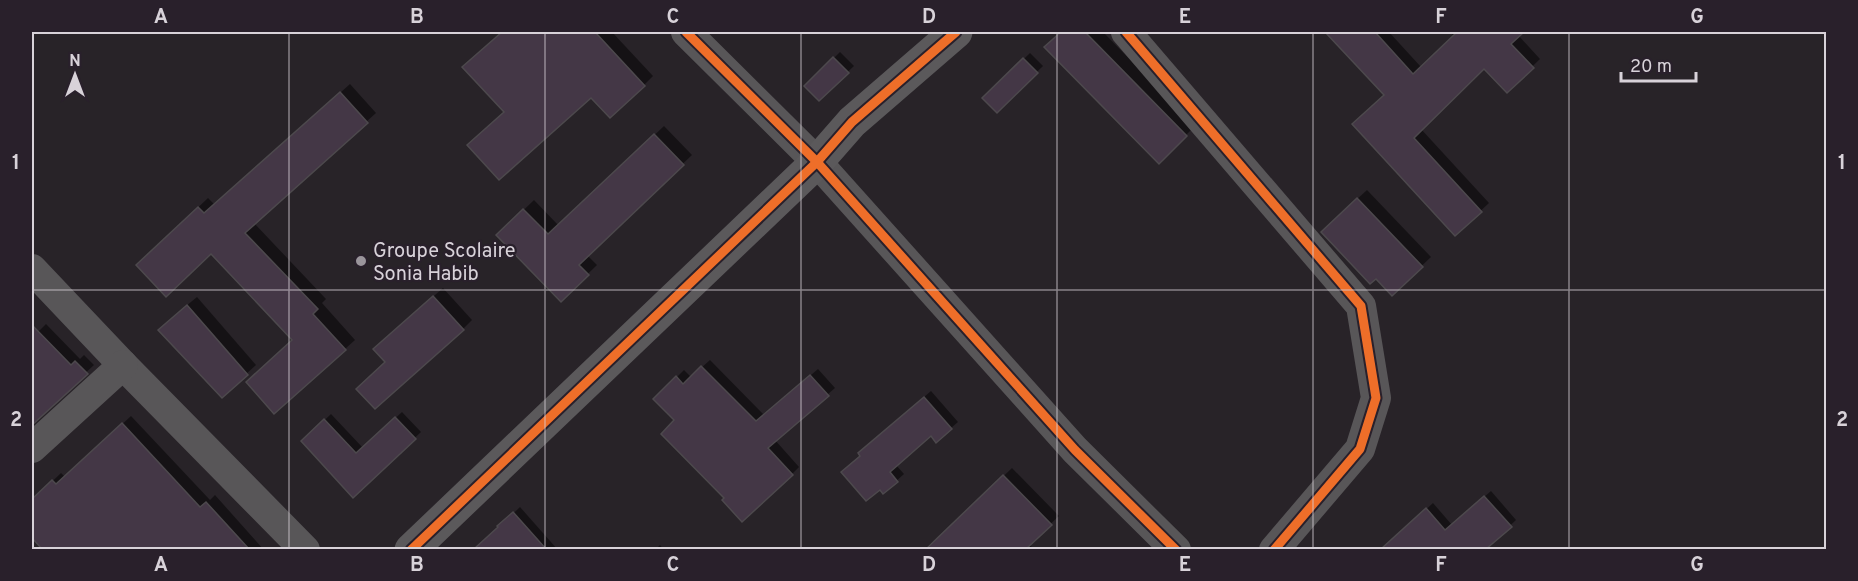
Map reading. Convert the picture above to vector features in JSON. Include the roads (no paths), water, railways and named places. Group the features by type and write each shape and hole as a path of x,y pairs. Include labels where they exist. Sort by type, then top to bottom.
{"street":[{"path":"686,32 817,162 1076,450 1176,549"},
{"path":"411,549 817,162 852,122 956,32"},
{"path":"1126,32 1362,306 1376,398 1360,449 1274,549"},
{"path":"32,269 123,365 305,549"},
{"path":"32,448 123,365"}],"place":[{"name":"Groupe Scolaire Sonia Habib","path":"361,261"}]}
